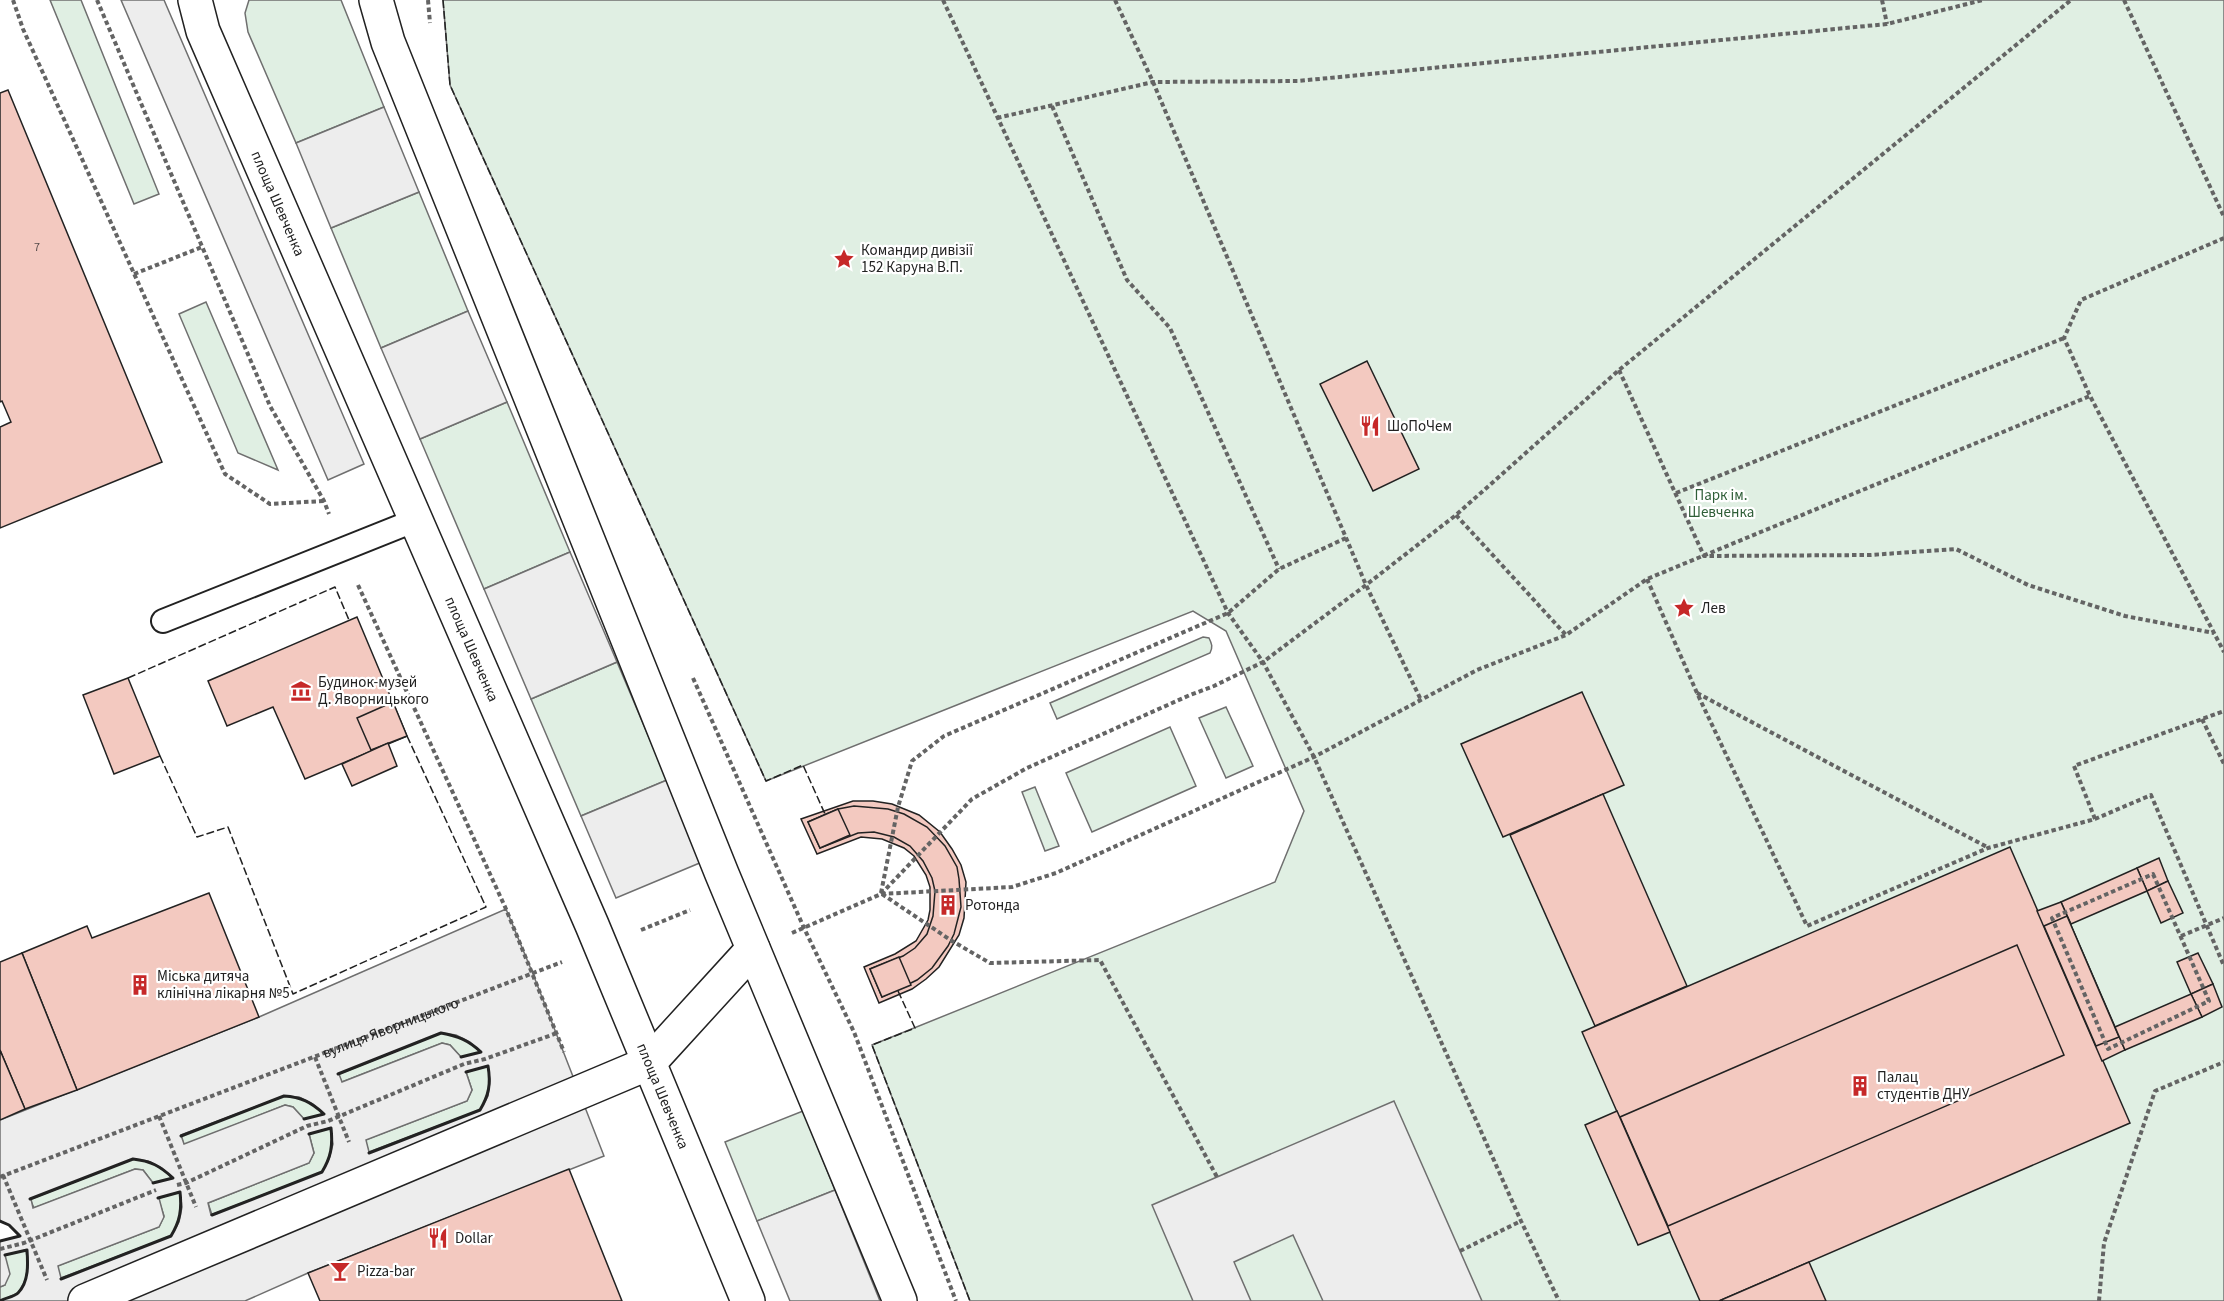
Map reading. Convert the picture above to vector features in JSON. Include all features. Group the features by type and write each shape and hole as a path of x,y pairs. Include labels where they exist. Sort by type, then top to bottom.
{"street":[{"name":"площа Шевченка","path":"195,0 203,31 601,946 748,1301"},
{"path":"376,0 396,64 730,893 900,1301"},
{"path":"85,1301 649,1063 753,949"}],"lane":[{"path":"163,621 416,520"}],"path":[{"path":"13,0 23,29 225,474 270,504 324,501"},
{"path":"943,0 1228,614 1263,662 1314,758 1559,1301"},
{"path":"1115,0 1153,82 1366,585 1421,700"},
{"path":"1882,0 1887,24"},
{"path":"997,118 1153,82 1298,81 1887,24 1983,0"},
{"path":"881,894 972,799 1027,768 1214,686 1263,662 1366,585 1456,515 1619,370 2071,0"},
{"path":"2124,0 2224,217"},
{"path":"1052,106 1127,280 1170,328 1279,569"},
{"path":"1676,493 2064,338 2081,300 2224,238"},
{"path":"134,274 202,247"},
{"path":"2064,338 2090,396 2224,652"},
{"path":"1619,370 1704,556"},
{"path":"804,928 881,894 1012,887 1069,867 1314,758 1477,670 1566,634 1647,579 2090,396"},
{"path":"1456,515 1566,634"},
{"path":"881,894 898,807 912,761 944,736 1228,614 1279,569 1346,538"},
{"path":"1704,556 1870,555 1956,549 2028,585 2125,616 2214,633"},
{"path":"1647,579 1697,693 1807,926 1988,848 2095,819 2151,795 2224,966"},
{"path":"1697,693 1988,848"},
{"path":"2095,819 2074,766 2224,711"},
{"path":"2202,719 2224,764"},
{"name":"вулиця Яворницького","path":"2,1176 601,946 779,873"},
{"path":"2153,874 2181,936 2209,1001 2108,1049 2052,918 2153,874"},
{"path":"881,894 990,963 1100,960 1217,1177"},
{"path":"2181,936 2224,918"},
{"path":"177,1185 186,1183 307,1126 339,1117 464,1064 485,1059 556,1033"},
{"path":"315,1057 366,1183"},
{"path":"2099,1301 2104,1243 2155,1091 2224,1062"},
{"path":"159,1116 212,1248"},
{"path":"2,1176 48,1281"},
{"path":"0,1249 31,1240 156,1190"},
{"path":"1460,1251 1521,1221"}],"green space":[{"path":"50,0 81,0 159,194 134,204"},
{"path":"249,0 341,0 384,107 296,143 248,32 245,13"},
{"name":"Парк iм. Шевченка","path":"443,0 2224,0 2224,1301 970,1301 872,1045 1275,882 1304,811 1226,631 1193,611 766,781 450,85"},
{"path":"419,192 468,311 381,348 331,228"},
{"path":"206,302 278,470 238,453 179,314"},
{"path":"507,402 570,552 484,589 420,439"},
{"path":"1203,637 1210,640 1212,647 1210,653 1057,719 1050,703"},
{"path":"617,662 667,780 581,816 531,699"},
{"path":"1226,707 1253,766 1226,778 1199,718"},
{"path":"1170,727 1196,786 1092,832 1066,773"},
{"path":"1035,787 1059,846 1045,851 1022,792"},
{"path":"441,1033 462,1039 481,1052 461,1057 450,1045 442,1043 342,1082 338,1074"},
{"path":"488,1066 488,1089 480,1110 369,1153 365,1140 467,1101 472,1090 466,1072"},
{"path":"284,1096 306,1101 324,1114 304,1119 293,1107 285,1105 184,1145 181,1136"},
{"path":"803,1111 835,1190 757,1221 725,1142"},
{"path":"331,1128 331,1151 322,1172 212,1215 208,1203 309,1163 314,1153 309,1134"},
{"path":"133,1159 155,1165 173,1178 153,1183 143,1170 135,1169 34,1208 30,1199"},
{"path":"180,1192 180,1215 171,1236 61,1279 57,1266 159,1227 164,1216 158,1198"},
{"path":"27,1250 27,1273 22,1289 0,1301 0,1287 5,1285 5,1255"}],"shaded area":[{"path":"121,0 164,0 364,464 328,480"},
{"path":"384,107 419,192 331,228 296,143"},
{"path":"468,311 507,402 420,439 381,348"},
{"path":"570,552 617,662 531,699 484,589"},
{"path":"667,780 702,862 616,898 581,816"},
{"path":"506,909 604,1156 308,1273 245,1301 0,1301 18,1293 25,1281 28,1265 26,1250 5,1255 10,1274 5,1285 0,1287 0,1241 19,1236 9,1225 0,1221 0,1120 259,1017","holes":["441,1033 456,1035 470,1042 480,1052 461,1057 450,1045 442,1043 342,1082 339,1074","488,1066 490,1081 488,1096 480,1110 369,1152 366,1140 467,1101 472,1090 466,1072","284,1096 299,1097 313,1104 323,1114 304,1119 293,1107 285,1105 184,1144 181,1135","330,1128 333,1144 322,1172 211,1215 208,1203 309,1163 314,1153 309,1134","133,1159 148,1161 162,1168 172,1178 153,1183 143,1170 135,1169 33,1208 31,1199","180,1192 182,1207 179,1222 171,1236 61,1278 58,1266 159,1227 164,1217 159,1198"]},
{"path":"1394,1101 1482,1301 1323,1301 1293,1235 1234,1262 1251,1301 1193,1301 1152,1205"},
{"path":"835,1190 880,1301 790,1301 757,1221"}],"building":[{"path":"8,90 162,462 0,528 0,427 11,422 2,401 0,402 0,93"},
{"name":"ШоПоЧем","path":"1367,361 1419,469 1373,491 1320,384"},
{"name":"Будинок-музей Д. Яворницького","path":"357,617 407,736 305,779 273,707 227,726 208,681"},
{"path":"128,678 160,756 114,774 83,695"},
{"path":"1582,692 1624,785 1503,837 1461,744"},
{"path":"393,702 407,736 371,750 357,718"},
{"path":"388,743 397,766 352,786 342,764"},
{"path":"1603,794 1687,986 1595,1026 1510,835"},
{"name":"Ротонда","path":"853,801 892,804 919,815 940,832 952,849 961,865 966,882 964,918 959,935 939,967 912,989 879,1003 864,967 895,954 916,941 928,920 930,887 926,875 914,856 904,848 882,839 861,837 817,854 801,819"},
{"name":"Ротонда","path":"854,806 888,809 904,814 927,827 945,846 957,867 959,879 961,907 954,934 948,946 932,968 917,980 882,997 870,969 903,956 915,948 927,934 933,916 935,891 932,878 923,861 910,846 894,837 874,832 858,833 820,848 808,822 838,809"},
{"path":"838,809 850,835 820,848 808,822"},
{"name":"Палац студентів ДНУ","path":"2010,847 2130,1123 1719,1301 1700,1301 1582,1032"},
{"path":"2159,858 2168,881 2147,891 2137,868"},
{"path":"2137,868 2147,891 2071,924 2061,902"},
{"path":"2168,881 2183,913 2161,923 2147,891"},
{"name":"Міська дитяча клінічна лікарня №5","path":"209,893 259,1017 77,1090 22,953 87,926 92,938"},
{"path":"2061,902 2125,1050 2102,1061 2037,911"},
{"path":"2067,916 2119,1037 2096,1046 2044,926"},
{"path":"2017,945 2064,1055 1668,1226 1620,1117"},
{"path":"22,953 77,1090 25,1109 0,1050 0,962"},
{"path":"2198,953 2213,984 2191,994 2177,962"},
{"path":"899,957 911,985 882,997 870,969"},
{"path":"2213,984 2222,1007 2202,1017 2191,994"},
{"path":"2191,994 2202,1017 2125,1050 2115,1027"},
{"path":"0,1050 25,1109 0,1120"},
{"path":"1617,1111 1670,1232 1638,1245 1585,1125"},
{"path":"569,1169 622,1301 320,1301 308,1273"},
{"path":"1809,1262 1826,1301 1719,1301"}],"fence":[{"path":"443,0 450,85 766,781 803,765 825,814"},
{"path":"128,678 335,587 349,620"},
{"path":"160,756 197,837 228,827 293,994 486,907 407,736"},
{"path":"898,991 915,1028 872,1045 970,1301"}],"wall":[{"path":"338,1074 441,1033 462,1039 481,1052 461,1057"},
{"path":"369,1153 480,1110 488,1089 488,1066 466,1072"},
{"path":"181,1136 284,1096 306,1101 324,1114 304,1119"},
{"path":"212,1215 322,1172 331,1151 331,1128 309,1134"},
{"path":"30,1199 133,1159 155,1165 173,1178 153,1183"},
{"path":"61,1279 171,1236 180,1215 180,1192 158,1198"},
{"path":"0,1221 9,1225 20,1236 0,1241"},
{"path":"0,1301 14,1296 22,1289 27,1273 27,1250 5,1255"}],"place":[{"name":"Командир дивізії 152 Каруна В.П.","path":"844,259"},
{"name":"ШоПоЧем","path":"1370,426"},
{"name":"Лев","path":"1684,608"},
{"name":"Будинок-музей Д. Яворницького","path":"301,691"},
{"name":"Ротонда","path":"948,905"},
{"name":"Міська дитяча клінічна лікарня №5","path":"140,985"},
{"name":"Палац студентів ДНУ","path":"1860,1086"},
{"name":"Dollar","path":"438,1238"},
{"name":"Pizza-bar","path":"340,1271"}]}
